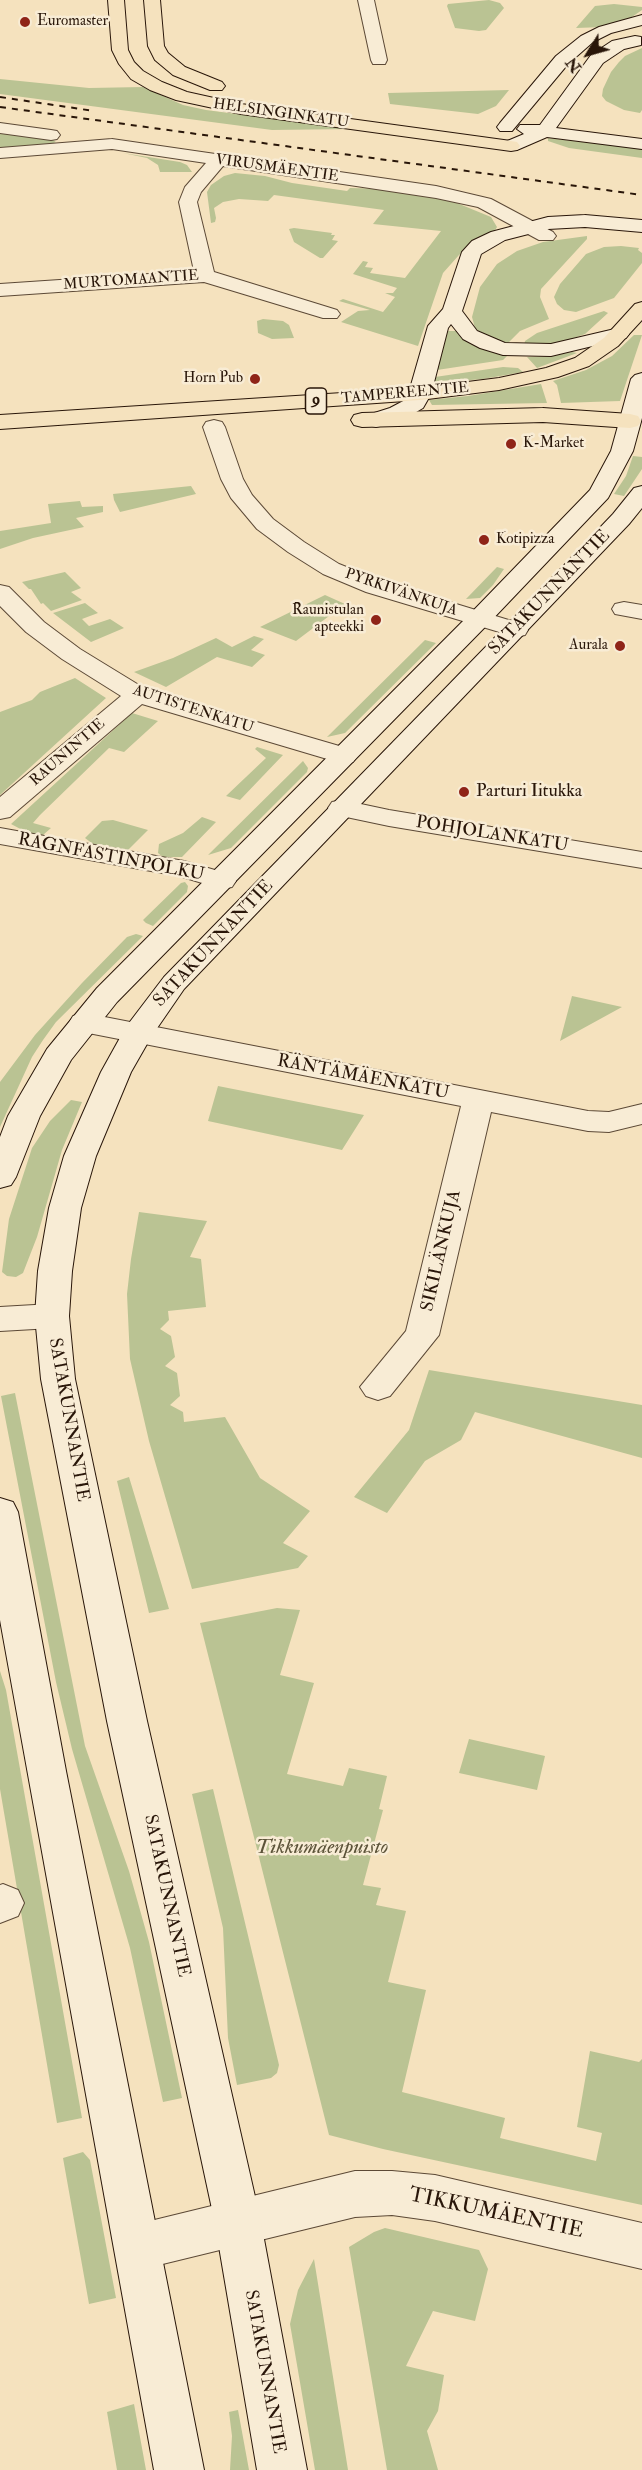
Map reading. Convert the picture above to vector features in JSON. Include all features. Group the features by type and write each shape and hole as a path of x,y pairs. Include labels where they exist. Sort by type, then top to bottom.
{"main road":[{"name":"HELSINGINKATU","path":"116,0 120,50 127,64 137,75 156,86 182,96 241,109 511,146"},
{"name":"HELSINGINKATU","path":"152,0 156,46 161,56 179,71 233,90 353,107"},
{"path":"366,0 379,60"},
{"path":"506,127 562,60 575,48 597,33 640,20"},
{"path":"543,141 597,59 618,45 642,39"},
{"path":"487,124 506,127 543,141"},
{"path":"506,127 511,146 543,141 642,144"},
{"path":"0,128 112,144"},
{"name":"VIRUSMÄENTIE","path":"0,153 112,144 444,193 484,203 538,231"},
{"path":"205,276 188,202 192,191 219,160"},
{"path":"376,420 398,414 415,403 420,394 438,326 453,311 468,266 515,245 538,231 571,221 642,226"},
{"path":"538,231 642,236"},
{"name":"MURTOMAANTIE","path":"0,290 205,276 330,314"},
{"name":"TAMPEREENTIE","path":"0,422 420,394 477,388 550,373 594,355 619,334 642,308"},
{"path":"453,311 465,330 476,339 503,349 551,350 619,334"},
{"name":"SATAKUNNANTIE","path":"0,1177 24,1116 58,1056 107,995 222,881 600,493 636,421 642,379"},
{"name":"TAMPEREENTIE","path":"341,421 543,415 636,421"},
{"name":"9","path":"0,438 295,423"},
{"name":"PYRKIVÄNKUJA","path":"214,427 232,479 243,498 265,524 296,547 352,578 516,630"},
{"name":"SATAKUNNANTIE","path":"282,2470 237,2223 90,1540 58,1379 52,1316 55,1271 65,1208 80,1156 96,1116 137,1034 174,983 516,630 621,519 642,493"},
{"name":"AUTISTENKATU","path":"0,592 35,627 71,654 138,695 344,756"},
{"name":"RAUNINTIE","path":"0,811 138,695"},
{"name":"POHJOLANKATU","path":"342,808 642,860"},
{"name":"RAGNFASTINPOLKU","path":"0,836 184,869 260,893"},
{"name":"RÄNTÄMÄENKATU","path":"84,1023 588,1121 609,1122 642,1114"},
{"name":"SIKILÄNKUJA","path":"378,1387 422,1335 478,1100"},
{"path":"0,1319 52,1316"},
{"path":"0,1512 48,1783 179,2470"},
{"name":"TIKKUMÄENTIE","path":"138,2247 355,2194 392,2193 435,2198 642,2246"}],"green space":[{"path":"489,0 500,3 504,8 486,30 455,28 448,4"},
{"path":"614,4 642,7 642,10 629,19 603,27 576,28 595,6"},
{"path":"642,48 642,110 640,113 624,110 606,101 602,96 611,72 619,62 625,56"},
{"path":"0,79 89,88 143,87 183,105 206,110 352,129 272,130 0,94"},
{"path":"509,90 496,106 478,114 390,104 388,93"},
{"path":"0,133 51,139 56,142 0,149"},
{"path":"548,138 642,149 642,158 569,148 548,141"},
{"path":"123,153 180,162 187,165 192,172 160,172 158,165 147,158"},
{"path":"235,173 347,191 350,188 392,189 452,201 491,217 497,227 494,232 459,255 443,273 418,346 341,322 358,311 370,310 339,301 343,299 383,312 395,297 385,293 393,293 397,288 353,274 363,261 368,262 365,267 373,268 370,273 405,278 441,231 373,224 384,210 274,195 268,201 239,199 223,202 214,208 216,218 215,222 211,223 207,192 211,185 224,176"},
{"path":"289,229 332,233 331,235 335,235 332,240 338,241 323,258 320,258 294,242"},
{"path":"587,236 587,239 541,289 540,297 549,319 520,331 507,344 486,337 475,328 472,317 480,287 497,264 517,251 543,242"},
{"path":"604,247 639,248 638,250 642,253 642,263 614,298 576,312 564,310 557,304 554,297 560,284 586,254"},
{"path":"604,311 608,313 585,334 555,345 524,346 525,341 537,333"},
{"path":"263,319 283,321 289,325 294,338 272,339 258,333 257,321"},
{"path":"448,331 458,331 466,340 509,354 503,360 437,370"},
{"path":"634,335 642,335 620,401 561,403 557,385 553,381 586,370 612,356"},
{"path":"577,353 537,368 527,357 552,356"},
{"path":"503,367 518,368 523,372 483,379 434,383 435,377"},
{"path":"541,384 547,403 432,405 429,400 468,396"},
{"path":"633,456 642,457 642,469 624,496 614,494 626,476"},
{"path":"191,486 196,494 120,512 113,494"},
{"path":"80,501 82,507 103,506 103,512 76,518 84,527 33,538 0,549 0,531 51,523 48,504"},
{"path":"497,567 504,569 493,585 480,598 466,599"},
{"path":"65,572 81,588 71,592 82,600 51,611 43,603 41,604 31,589 22,582"},
{"path":"325,595 345,604 296,641 260,627"},
{"path":"85,603 98,613 82,619 89,626 110,619 124,628 91,642 53,613"},
{"path":"254,636 264,639 251,650 265,655 252,667 217,657 166,687 134,672 173,658 216,638 232,647"},
{"path":"425,640 436,643 345,733 327,737"},
{"path":"75,678 106,698 0,795 0,712 32,700 40,692"},
{"path":"132,713 158,721 124,752 109,748 33,823 51,828 43,835 28,833 11,824"},
{"path":"257,747 283,755 240,800 226,796 266,758 255,749"},
{"path":"303,761 308,768 307,772 231,848 208,855"},
{"path":"202,817 216,822 182,857 163,857 158,853 159,844 183,833"},
{"path":"113,820 148,830 126,852 93,844 85,838 102,821"},
{"path":"185,882 188,886 187,892 153,926 143,920 181,883"},
{"path":"136,934 143,936 56,1022 43,1040 32,1057 0,1127 0,1082 35,1035 82,983 127,937"},
{"path":"572,996 622,1007 560,1041"},
{"path":"218,1086 364,1115 342,1150 208,1121"},
{"path":"71,1100 82,1102 62,1150 37,1237 23,1273 16,1277 7,1276 2,1272 9,1219 32,1148 50,1121"},
{"path":"139,1212 207,1221 190,1257 201,1259 206,1307 168,1311 169,1320 160,1329 171,1336 175,1357 165,1366 177,1373 180,1396 170,1405 183,1412 184,1422 225,1417 260,1478 310,1511 283,1543 308,1556 298,1568 192,1589 149,1441 130,1359 127,1294"},
{"path":"429,1370 642,1405 642,1458 475,1412 461,1440 425,1461 387,1513 354,1497 409,1430"},
{"path":"15,1393 85,1746 129,1871 149,1942 182,2098 163,2102 130,1948 72,1749 56,1682 1,1396"},
{"path":"129,1477 169,1609 149,1613 117,1481"},
{"name":"Tikkumäenpuisto","path":"277,1608 300,1610 280,1675 314,1683 287,1774 343,1786 349,1768 387,1776 379,1809 383,1810 363,1885 381,1888 376,1905 406,1911 388,1982 426,1990 402,2092 505,2118 500,2138 596,2161 602,2133 577,2127 590,2051 639,2062 642,2059 642,2205 383,2149 329,2135 200,1623"},
{"path":"0,1671 6,1690 82,2118 57,2123 0,1789"},
{"path":"469,1739 545,1756 537,1790 459,1773"},
{"path":"213,1789 279,2065 277,2073 271,2078 237,2085 228,2038 223,1928 192,1794"},
{"path":"83,2152 90,2160 116,2298 89,2304 63,2158"},
{"path":"385,2228 479,2250 488,2269 475,2321 433,2311 406,2366 444,2375 438,2411 427,2431 438,2470 387,2470 349,2247"},
{"path":"314,2259 348,2470 315,2470 290,2324 298,2290"},
{"path":"134,2404 146,2470 117,2470 107,2412"},
{"path":"238,2410 249,2470 230,2470 232,2436 229,2412"}],"railway":[{"path":"0,97 94,111"},
{"path":"0,107 642,195"}],"place":[{"name":"Euromaster","path":"25,22"},
{"name":"Horn Pub","path":"255,379"},
{"name":"K-Market","path":"511,444"},
{"name":"Kotipizza","path":"484,540"},
{"name":"Raunistulan apteekki","path":"376,620"},
{"name":"Aurala","path":"620,646"},
{"name":"Parturi Iitukka","path":"464,792"}]}
